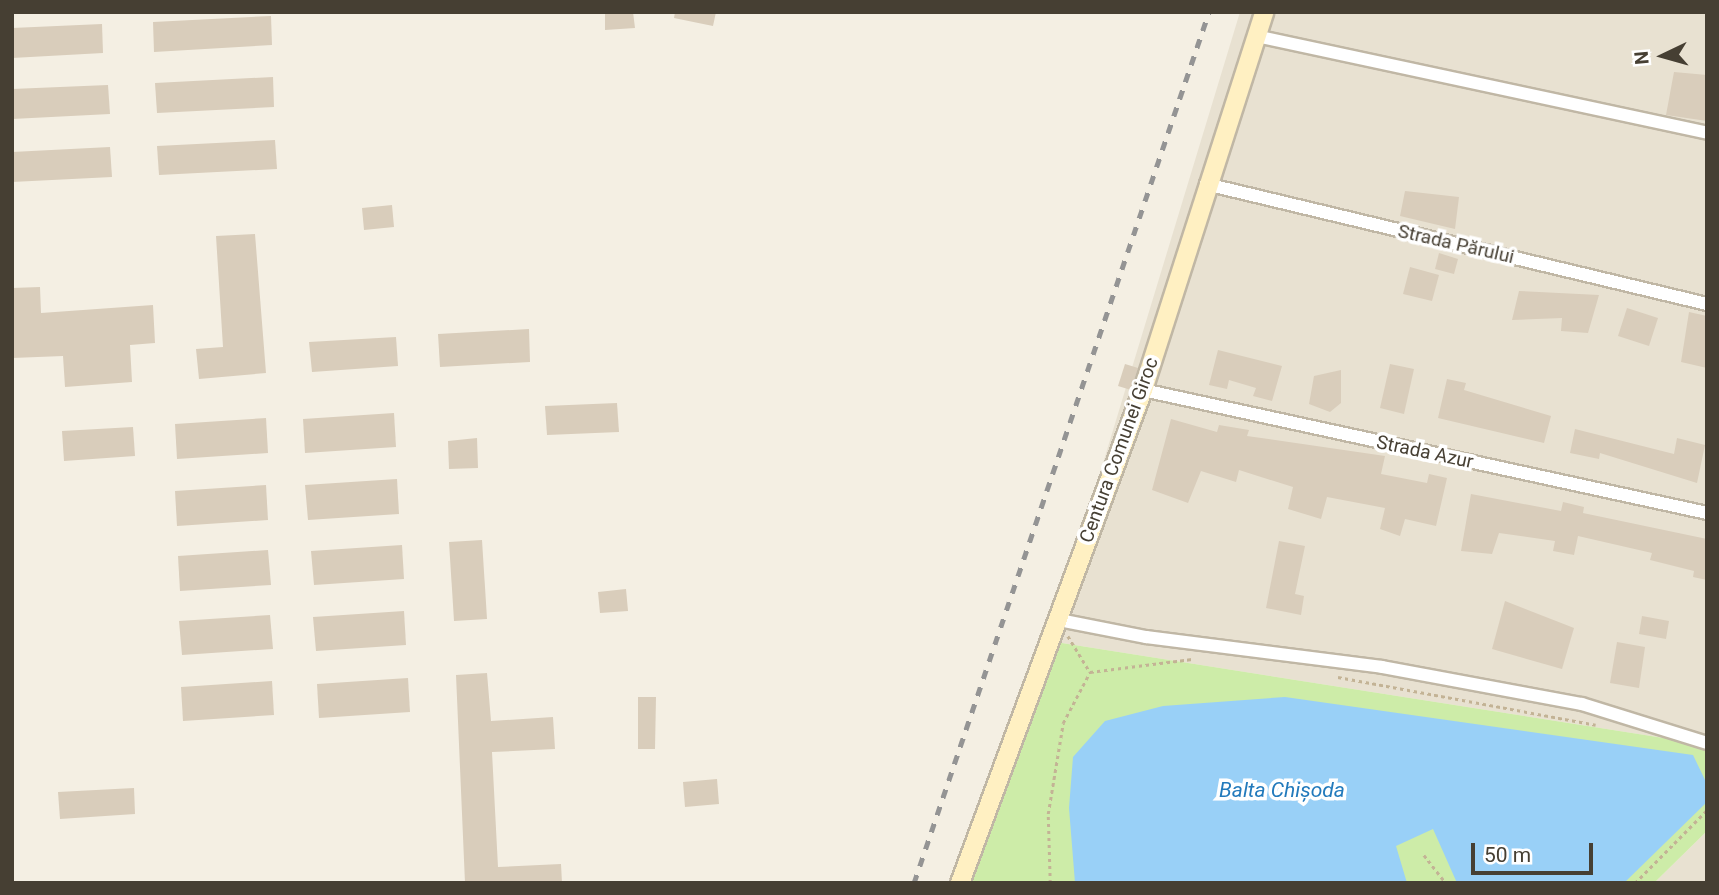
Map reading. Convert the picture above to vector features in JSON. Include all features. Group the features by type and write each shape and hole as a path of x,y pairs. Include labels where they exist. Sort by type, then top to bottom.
{"main road":[{"name":"Centura Comunei Giroc","path":"960,883 1143,390 1206,184 1264,12"}],"street":[{"path":"1256,36 1707,133"},
{"name":"Strada Părului","path":"1206,184 1707,304"},
{"name":"Strada Azur","path":"1143,390 1707,513"},
{"path":"1059,620 1146,637 1382,667 1582,704 1707,743"}],"path":[{"path":"1059,620 1090,672"},
{"path":"1090,672 1202,658"},
{"path":"1048,883 1048,814 1063,723 1090,672"},
{"path":"1330,676 1601,726"},
{"path":"1635,883 1707,810"},
{"path":"1424,855 1446,883"}],"shaded area":[{"path":"1240,12 1707,12 1707,751 1670,739 1049,641"},
{"path":"1707,831 1707,883 1654,883"}],"green space":[{"name":"Balta Chișoda","path":"1049,641 1670,739 1707,751 1707,831 1654,883 971,883"}],"water":[{"name":"Balta Chișoda","path":"1285,697 1693,755 1707,784 1707,802 1624,883 1457,883 1433,829 1396,846 1407,883 1075,883 1069,808 1073,757 1105,721 1163,706"}],"building":[{"path":"605,12 633,12 635,28 605,30"},
{"path":"675,12 716,12 713,26 674,18"},
{"path":"271,16 272,45 154,52 153,22"},
{"path":"102,24 103,53 12,58 12,28"},
{"path":"1674,72 1707,75 1707,121 1666,115"},
{"path":"273,77 274,107 157,113 155,83"},
{"path":"108,85 110,114 12,119 12,89"},
{"path":"275,140 277,169 159,175 157,146"},
{"path":"110,147 112,177 12,182 12,152"},
{"path":"1405,191 1459,197 1455,229 1400,216"},
{"path":"392,205 394,227 364,230 362,208"},
{"path":"255,234 266,373 199,379 196,349 223,347 216,236"},
{"path":"1439,253 1458,259 1454,274 1435,269"},
{"path":"1410,267 1439,275 1432,301 1403,294"},
{"path":"40,287 41,313 153,305 155,343 130,345 132,382 65,387 63,356 12,358 12,288"},
{"path":"1519,291 1599,295 1588,333 1561,331 1562,318 1512,320"},
{"path":"1627,308 1658,318 1649,346 1618,336"},
{"path":"1689,312 1707,316 1707,368 1681,362"},
{"path":"529,329 530,362 440,367 438,334"},
{"path":"396,337 398,366 312,372 309,342"},
{"path":"1218,350 1282,366 1272,401 1253,396 1256,388 1229,380 1227,389 1209,385"},
{"path":"1125,364 1138,368 1131,390 1118,386"},
{"path":"1390,364 1414,369 1404,414 1380,408"},
{"path":"1341,370 1341,403 1330,412 1309,404 1314,376"},
{"path":"1447,379 1466,383 1464,390 1551,416 1544,443 1438,418"},
{"path":"617,403 619,432 547,435 545,406"},
{"path":"394,413 396,447 305,453 303,419"},
{"path":"266,418 268,453 177,459 175,424"},
{"path":"1171,419 1217,432 1219,425 1249,430 1247,436 1385,456 1381,474 1427,483 1429,474 1447,478 1436,526 1405,519 1400,536 1380,529 1385,508 1327,497 1321,519 1288,509 1293,487 1239,470 1236,482 1201,471 1188,503 1152,490"},
{"path":"133,427 135,456 64,461 62,431"},
{"path":"1575,429 1674,454 1677,438 1705,445 1697,483 1600,453 1599,459 1570,453"},
{"path":"477,438 478,468 449,469 448,441"},
{"path":"397,479 399,514 308,520 305,485"},
{"path":"266,485 268,520 177,526 175,491"},
{"path":"1471,494 1561,511 1563,502 1584,507 1583,513 1707,539 1707,580 1693,577 1694,571 1650,560 1652,553 1578,536 1574,555 1553,551 1555,541 1499,533 1492,554 1461,551"},
{"path":"482,540 487,619 454,621 449,542"},
{"path":"1279,541 1305,546 1295,594 1304,596 1301,615 1266,608"},
{"path":"402,545 404,579 314,585 311,551"},
{"path":"268,550 271,585 180,591 178,556"},
{"path":"626,589 628,611 600,613 598,592"},
{"path":"1505,601 1574,628 1562,669 1492,649"},
{"path":"404,611 406,645 316,651 313,617"},
{"path":"270,615 273,649 182,655 179,621"},
{"path":"1642,616 1669,621 1666,639 1639,634"},
{"path":"1617,642 1645,647 1639,688 1610,683"},
{"path":"487,673 491,721 553,717 555,749 492,752 498,867 561,864 562,883 465,883 456,675"},
{"path":"408,678 410,712 319,718 317,684"},
{"path":"272,681 274,715 183,721 181,687"},
{"path":"638,697 656,697 655,749 638,749"},
{"path":"717,779 719,804 685,807 683,782"},
{"path":"134,788 135,814 60,819 58,792"}],"railway":[{"path":"914,883 1209,12"}]}
